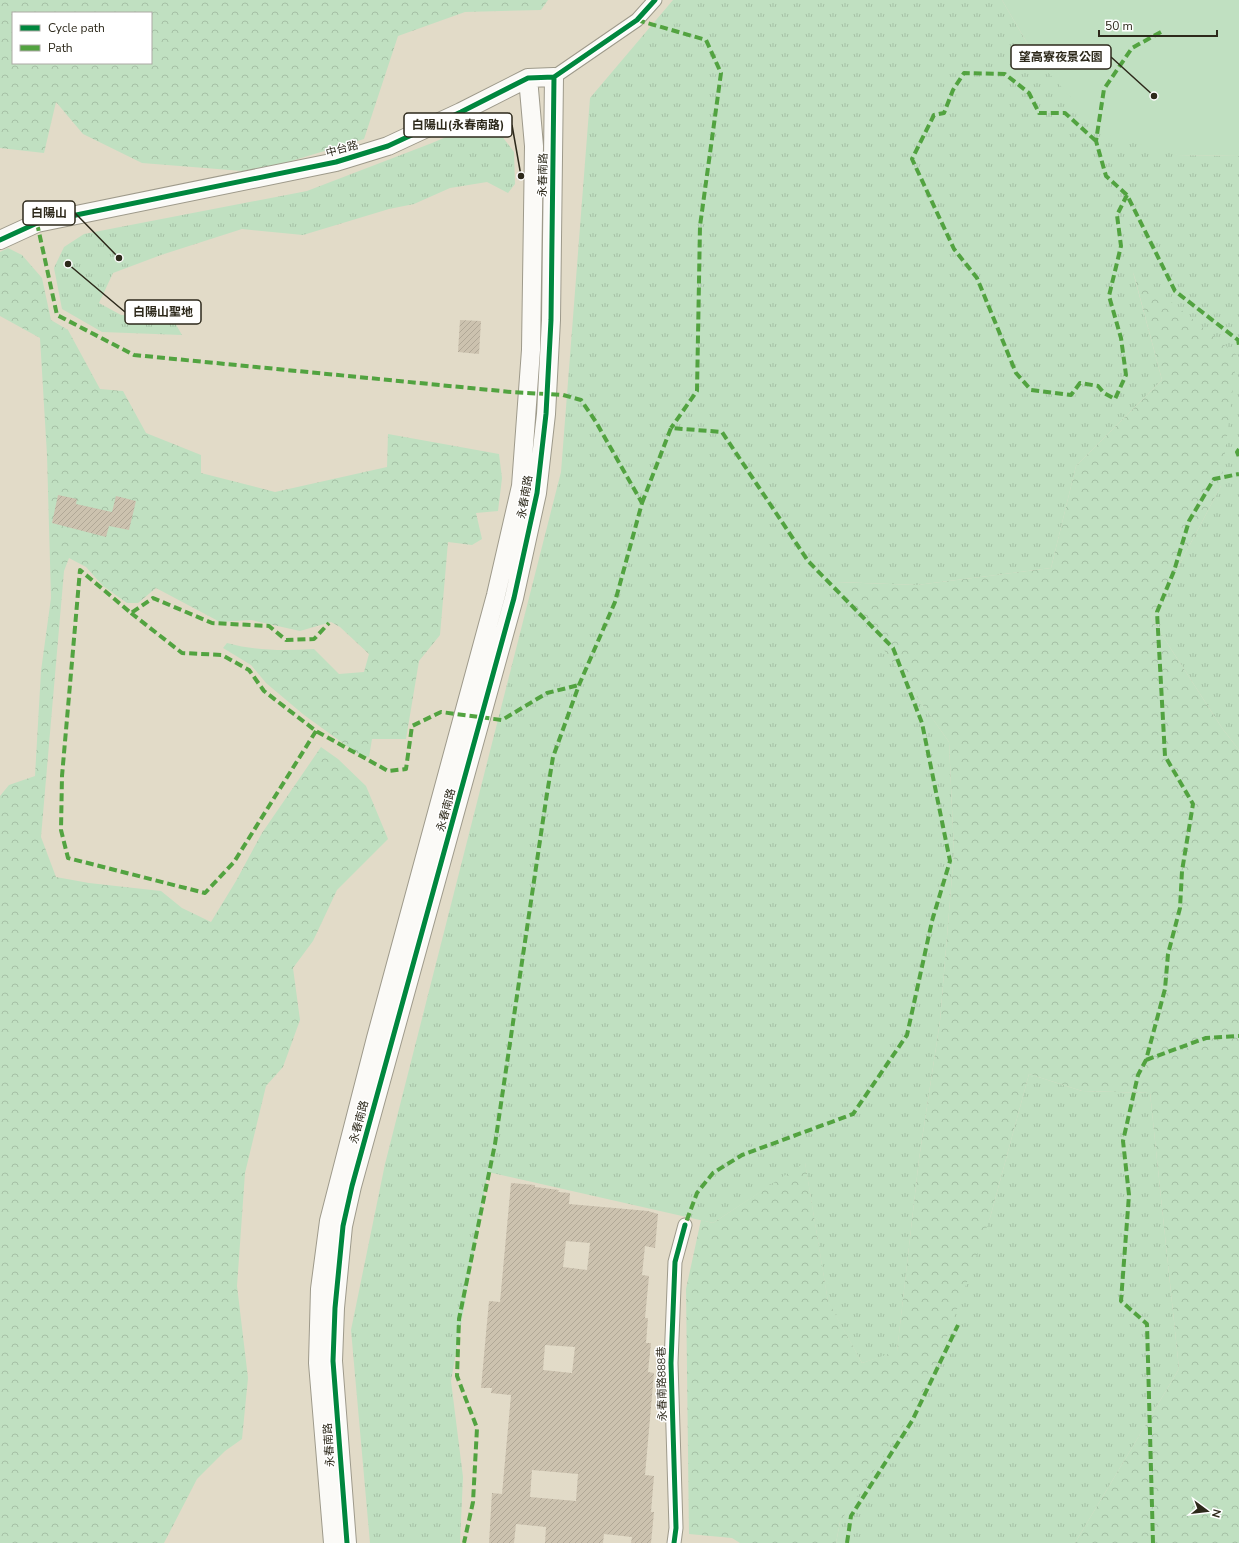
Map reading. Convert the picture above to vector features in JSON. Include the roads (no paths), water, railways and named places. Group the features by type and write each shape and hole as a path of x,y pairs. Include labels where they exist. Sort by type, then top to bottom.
{"street":[{"path":"554,77 637,20 655,0"},
{"name":"中台路","path":"0,240 37,223 336,162 388,146 461,112 528,78 554,77"},
{"name":"永春南路","path":"336,1223 352,1186 477,735 514,598 537,493 546,414 551,320 554,77"},
{"name":"永春南路","path":"333,1543 326,1362 335,1308 336,1223 458,732 496,595 521,486 531,350 534,146 528,78"},
{"name":"永春南路888巷","path":"674,1543 676,1528 671,1363 674,1262 685,1225"},
{"name":"永春南路","path":"326,1362 347,1543"}],"place":[{"name":"望高寮夜景公園","path":"1154,96"},
{"name":"白陽山(永春南路)","path":"521,176"},
{"name":"白陽山","path":"119,258"},
{"name":"白陽山聖地","path":"68,264"}]}
